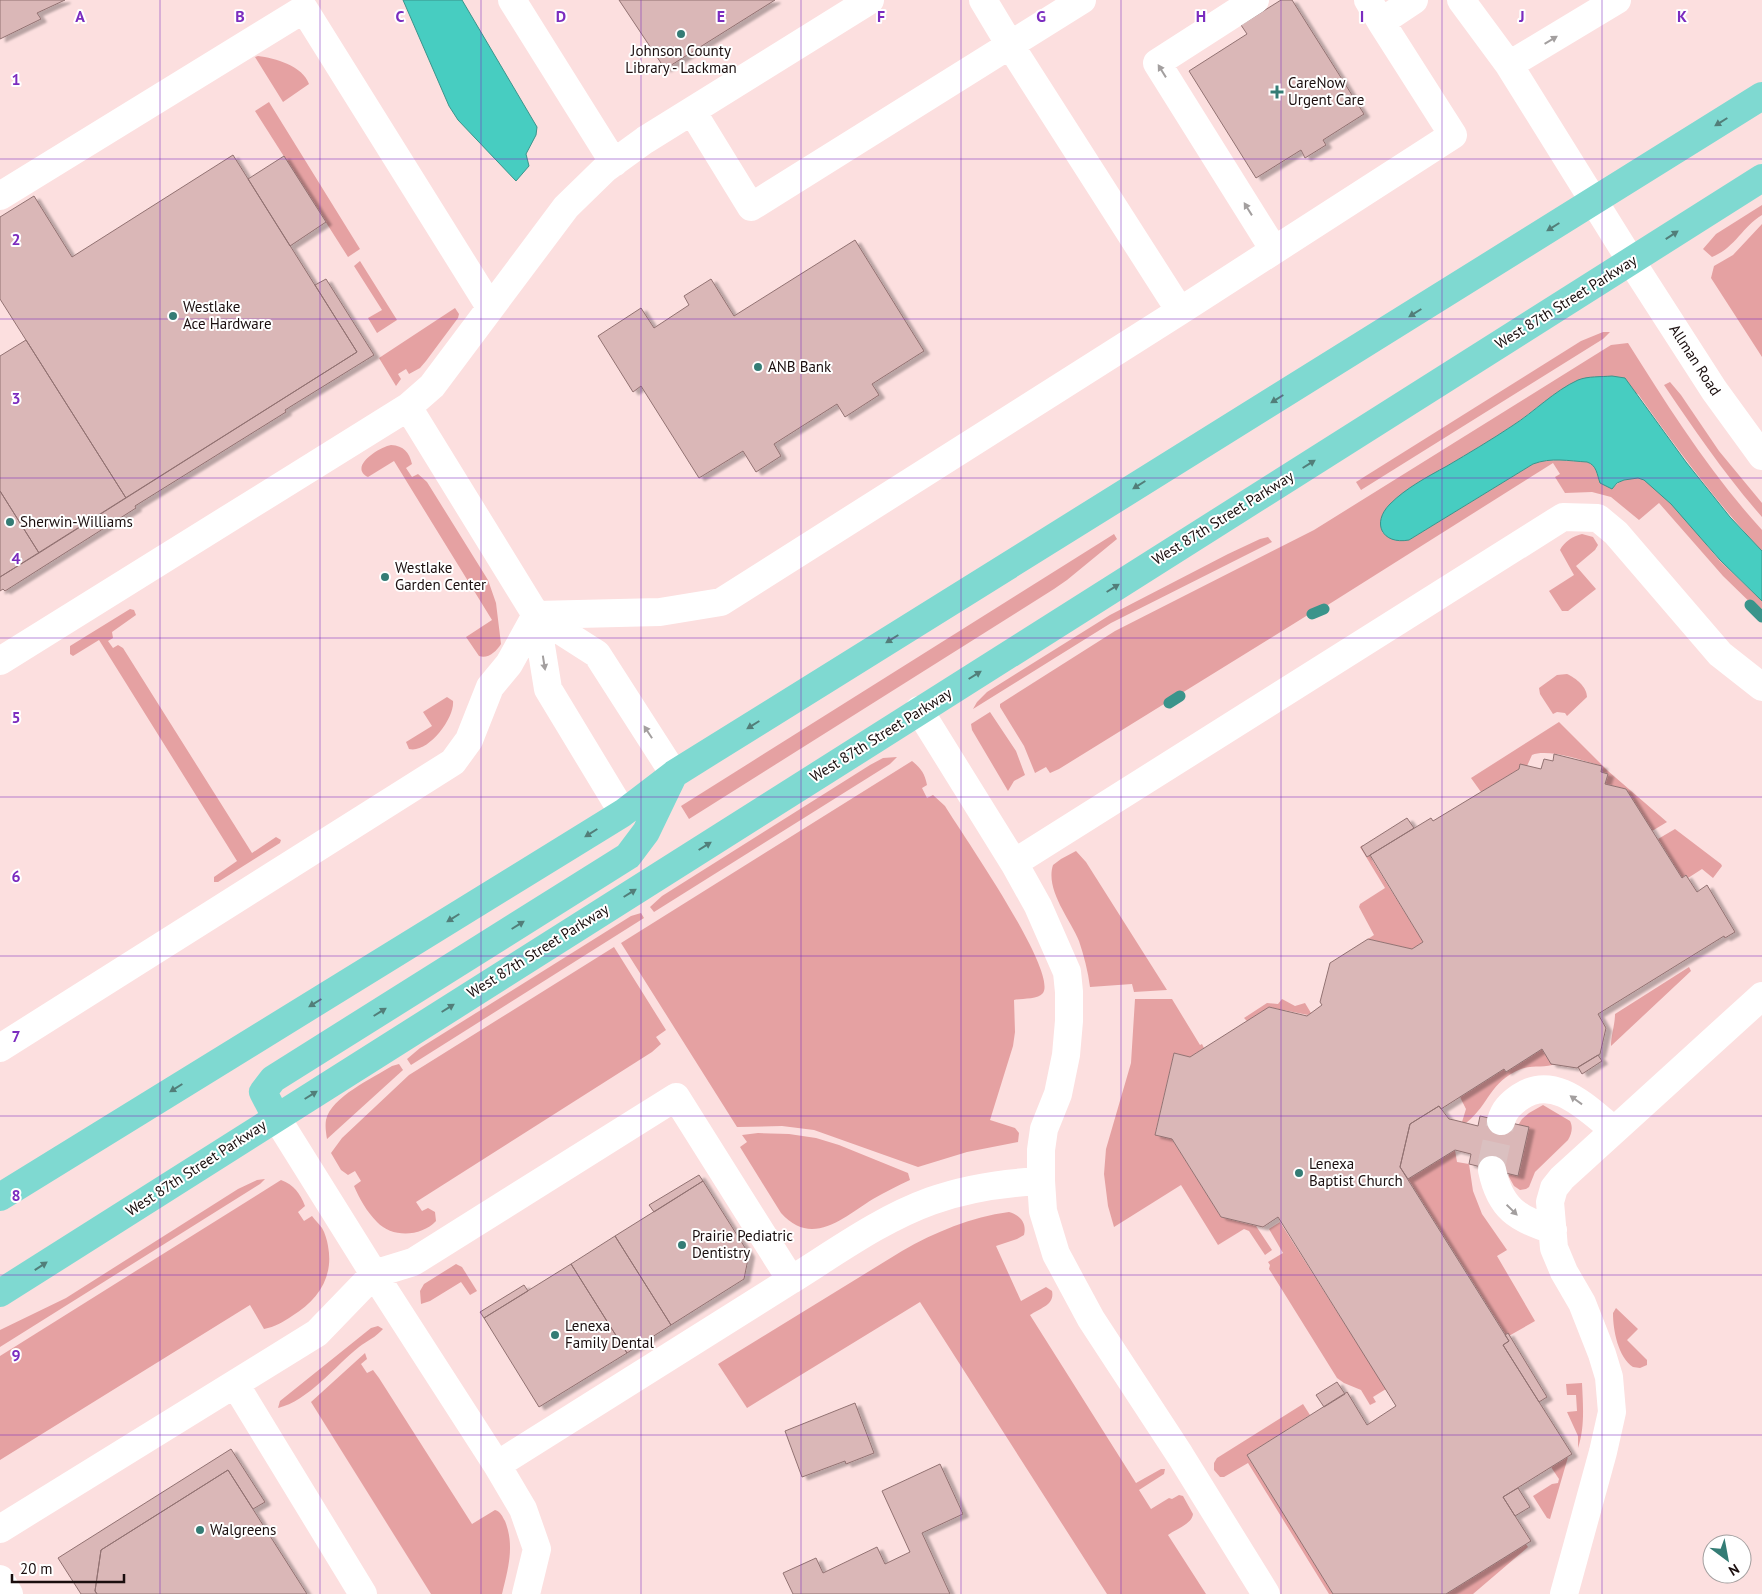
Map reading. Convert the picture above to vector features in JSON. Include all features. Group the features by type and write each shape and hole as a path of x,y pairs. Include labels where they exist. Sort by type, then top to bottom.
{"main road":[{"path":"0,1197 623,813 674,774 1762,96"},
{"name":"West 87th Street Parkway","path":"0,1293 1762,178"},
{"path":"276,1117 263,1092 273,1079 628,856 646,832 674,774"}],"street":[{"path":"512,0 614,162"},
{"path":"0,660 408,407 432,386 566,208 605,169 645,140 870,0"},
{"path":"983,0 1180,311"},
{"path":"692,111 751,207 1082,0"},
{"path":"1254,0 1157,63 1274,250"},
{"path":"536,615 660,612 721,602 1180,311 1453,135 1375,11 1414,0"},
{"name":"Allman Road","path":"1461,0 1509,65 1714,390 1762,456"},
{"path":"1509,65 1605,3"},
{"path":"0,196 304,9 490,307"},
{"path":"408,407 536,615 548,689 623,813"},
{"path":"1014,863 1563,517 1598,518 1616,533 1720,654 1762,687"},
{"path":"536,615 597,654 674,774"},
{"path":"0,1048 453,762 469,740 490,687 509,664 536,615"},
{"path":"920,710 1014,863 1038,906 1067,972 1069,1021 1066,1055 1058,1094 1044,1129 1040,1181 1043,1211 1056,1254 1091,1319 1180,1455 1266,1594"},
{"path":"1564,1594 1612,1412 1609,1377 1602,1354 1582,1303 1564,1272 1554,1248 1550,1202 1554,1188 1562,1178 1614,1130 1762,996"},
{"path":"1501,1121 1503,1113 1511,1103 1524,1095 1554,1089 1570,1096 1614,1130"},
{"path":"0,1529 317,1333 374,1274 413,1262 676,1097 791,1280"},
{"path":"276,1117 523,1509 537,1549 526,1594"},
{"path":"1492,1170 1500,1198 1515,1214 1553,1230"},
{"path":"497,1465 848,1244 890,1220 931,1201 973,1188 1040,1181"},
{"path":"235,1384 363,1594"},
{"path":"0,1580 9,1594"}],"shaded area":[{"path":"258,56 288,64 301,72 309,84 283,102 255,57"},
{"path":"269,102 360,249 348,257 255,111"},
{"path":"1762,205 1762,215 1749,225 1727,248 1712,257 1703,249 1716,234"},
{"path":"1762,224 1762,357 1711,278 1714,266 1733,255"},
{"path":"360,261 397,320 377,333 368,318 382,310 354,266"},
{"path":"455,308 459,314 458,318 426,361 420,368 409,374 406,369 398,374 401,379 396,386 379,358"},
{"path":"1603,332 1610,332 1603,339 1361,490 1356,482 1581,341"},
{"path":"1628,343 1708,463 1762,530 1762,551 1697,475 1638,394 1579,380 1559,391 1515,424 1481,446 1413,486 1392,502 1382,532 1392,539 1409,540 1533,464 1553,460 1587,462 1595,468 1600,483 1612,489 1625,480 1640,478 1658,490 1720,561 1762,601 1762,614 1723,576 1659,503 1639,520 1611,497 1592,492 1565,493 1555,477 1560,474 1553,463 1323,608 1311,613 1059,769 1050,773 1046,767 1035,773 1024,746 1000,704 1115,631 1314,530 1611,345"},
{"path":"1670,382 1719,451 1762,503 1762,517 1723,469 1664,385"},
{"path":"391,445 403,448 407,453 412,464 406,468 412,477 418,474 427,482 488,580 496,603 501,644 489,656 479,656 466,637 492,620 394,461 368,477 363,473 361,468 363,463 373,453"},
{"path":"1114,534 1117,539 1054,589 689,819 681,806"},
{"path":"1582,534 1593,537 1598,545 1595,550 1576,566 1596,589 1568,611 1562,611 1549,591 1574,575 1560,550 1569,540"},
{"path":"1268,537 1272,542 1111,623 973,709 987,692 1110,615 1228,554"},
{"path":"130,609 134,610 136,615 112,632 113,638 108,641 113,648 118,645 123,648 252,853 276,837 281,840 280,843 218,882 214,882 214,877 237,861 99,640 73,656 70,654 70,646"},
{"path":"1567,674 1580,683 1587,693 1587,697 1567,716 1565,713 1557,712 1553,714 1540,694 1539,688 1557,675"},
{"path":"447,697 453,701 450,716 445,725 424,746 409,749 406,742 432,726 423,712"},
{"path":"990,712 1016,751 1025,775 1014,781 1008,791 972,730 971,724"},
{"path":"1559,722 1608,771 1667,822 1652,831 1626,789 1605,784 1608,774 1601,772 1602,766 1556,754 1539,753 1532,755 1527,766 1520,764 1519,769 1481,792 1471,778"},
{"path":"897,757 890,764 654,912 650,907 662,896 870,765 883,758"},
{"path":"912,761 924,774 927,785 922,788 927,798 933,795 945,806 987,870 1023,931 1044,980 1043,993 1041,995 1034,998 1014,1000 1015,1032 1013,1046 990,1120 1015,1128 1019,1133 1018,1142 967,1152 918,1167 814,1130 782,1126 737,1127 621,943"},
{"path":"1675,829 1721,864 1722,866 1713,878 1702,869 1688,878 1686,875 1682,878 1658,839"},
{"path":"1363,845 1423,942 1412,949 1368,939 1374,935 1359,907 1360,904 1385,888 1360,847"},
{"path":"1076,851 1086,862 1167,990 1134,992 1132,984 1090,987 1079,941 1055,894 1051,875 1053,865"},
{"path":"641,913 644,918 411,1065 407,1059 420,1048 631,916"},
{"path":"614,947 666,1030 656,1037 661,1044 652,1052 416,1202 422,1211 428,1208 435,1212 436,1221 430,1226 415,1233 406,1234 390,1231 377,1222 364,1205 354,1186 361,1181 355,1171 348,1175 341,1170 331,1153 342,1138 409,1075"},
{"path":"1689,967 1691,971 1611,1046 1615,1014"},
{"path":"1135,999 1172,999 1200,1045 1202,1044 1204,1048 1190,1057 1174,1053 1155,1134 1172,1139 1221,1217 1256,1226 1272,1250 1265,1255 1249,1231 1244,1229 1218,1245 1181,1185 1114,1227 1108,1206 1104,1174 1106,1149 1131,1063"},
{"path":"1282,999 1295,1006 1305,1003 1311,1013 1308,1015 1269,1007 1247,1021 1244,1018 1267,1003 1278,1004"},
{"path":"1542,1049 1556,1064 1525,1068 1510,1074 1496,1087 1474,1116 1466,1123 1462,1122 1466,1109 1460,1097 1504,1069 1506,1072"},
{"path":"399,1064 403,1070 327,1139 326,1120 329,1112 336,1104 364,1082"},
{"path":"1543,1105 1570,1121 1572,1126 1571,1132 1568,1140 1535,1172 1529,1187 1520,1190 1514,1186 1509,1177 1509,1167 1517,1127 1529,1113"},
{"path":"758,1133 789,1134 816,1138 839,1145 908,1173 910,1180 878,1196 828,1226 816,1229 804,1228 793,1223 781,1213 740,1147 747,1142 742,1135"},
{"path":"1455,1150 1457,1162 1469,1164 1473,1191 1482,1214 1507,1250 1497,1256 1535,1321 1507,1337 1408,1179"},
{"path":"265,1179 260,1184 0,1347 0,1330 66,1298 238,1189 257,1180"},
{"path":"281,1180 293,1187 301,1197 305,1206 298,1212 304,1221 312,1216 322,1228 327,1241 329,1268 322,1287 309,1303 282,1322 264,1329 250,1305 0,1460 0,1356"},
{"path":"1009,1212 1022,1220 1025,1231 1024,1235 996,1246 1021,1301 1046,1287 1052,1291 1049,1303 1030,1315 1136,1483 1161,1469 1165,1469 1164,1474 1139,1490 1151,1509 1169,1498 1172,1499 1179,1495 1183,1496 1193,1514 1192,1518 1168,1535 1206,1594 1107,1594 920,1302 747,1408 718,1364 915,1244 967,1222"},
{"path":"1280,1222 1386,1389 1373,1397 1376,1402 1370,1405 1361,1390 1337,1378 1269,1269 1270,1265 1268,1262 1283,1253 1269,1229"},
{"path":"456,1264 462,1267 477,1291 470,1295 461,1282 430,1301 421,1304 420,1291 424,1284"},
{"path":"1616,1308 1638,1329 1627,1340 1647,1360 1647,1365 1640,1368 1633,1367 1628,1363 1620,1350 1614,1327 1613,1313"},
{"path":"378,1326 383,1329 359,1347 321,1382 300,1398 278,1408 280,1401 371,1328"},
{"path":"365,1353 367,1359 361,1364 367,1373 373,1370 379,1378 472,1524 495,1510 503,1517 508,1530 510,1548 502,1594 431,1594 311,1402"},
{"path":"1582,1383 1583,1424 1578,1448 1578,1436 1567,1412 1577,1411 1576,1395 1567,1395 1566,1384"},
{"path":"1303,1404 1310,1415 1247,1455 1333,1594 1329,1594 1248,1463 1224,1477 1220,1477 1214,1470 1214,1463 1217,1458"},
{"path":"1568,1457 1550,1519 1547,1518 1533,1496 1552,1484 1558,1483 1559,1479 1551,1467"},
{"path":"1526,1544 1528,1547 1473,1594 1446,1594"}],"water":[{"path":"403,0 462,0 537,127 536,135 526,154 529,166 516,181 458,120 449,106"},
{"path":"1612,376 1625,378 1686,462 1730,517 1762,551 1762,601 1720,560 1671,504 1644,480 1638,478 1624,480 1617,483 1612,489 1600,483 1595,468 1587,462 1553,460 1533,464 1409,540 1400,541 1392,539 1382,531 1381,518 1384,511 1396,498 1410,488 1504,431 1552,396 1578,380"}],"building":[{"path":"0,0 65,0 37,13 41,19 0,39"},
{"name":"Johnson County Library - Lackman","path":"619,0 775,0 665,69"},
{"name":"CareNow Urgent Care","path":"1281,0 1292,0 1364,114 1323,140 1326,145 1305,158 1301,150 1256,178 1189,71 1247,34 1241,25"},
{"name":"Westlake Ace Hardware","path":"233,155 357,352 126,498 0,299 0,217 34,196 72,257"},
{"path":"284,156 326,222 290,246 248,179"},
{"name":"ANB Bank","path":"855,240 924,351 872,384 879,395 845,417 837,404 774,444 781,456 756,472 743,451 699,478 641,386 633,392 598,336 641,308 654,328 689,305 684,296 711,279 734,316"},
{"path":"326,279 374,355 285,410 286,412 135,506 136,508 5,591 3,589 0,591 0,577 357,352 315,285"},
{"path":"26,340 126,498 39,553 0,491 0,356"},
{"name":"Sherwin-Williams","path":"0,491 39,553 0,577"},
{"name":"Lenexa Baptist Church","path":"1554,754 1602,766 1601,772 1608,774 1605,784 1626,789 1682,878 1686,875 1697,892 1707,885 1735,932 1725,938 1724,936 1598,1014 1606,1028 1600,1054 1577,1068 1551,1064 1542,1049 1506,1072 1504,1069 1441,1109 1439,1106 1410,1124 1400,1167 1509,1341 1503,1345 1572,1454 1503,1497 1531,1541 1446,1594 1333,1594 1247,1455 1347,1392 1367,1425 1396,1406 1278,1217 1263,1227 1221,1217 1172,1139 1155,1135 1174,1053 1190,1057 1269,1007 1307,1016 1322,1005 1320,1002 1330,963 1368,939 1412,949 1423,942 1370,855 1431,818 1433,821 1519,769 1520,764 1541,769 1544,759 1553,761"},
{"path":"1407,818 1414,828 1367,857 1361,847"},
{"path":"1598,1055 1602,1061 1582,1074 1578,1067"},
{"path":"1439,1106 1449,1119 1478,1126 1480,1116 1529,1127 1518,1176 1469,1164 1471,1154 1455,1150 1408,1179 1400,1167 1410,1124"},
{"path":"699,1175 703,1181 654,1212 649,1205"},
{"name":"Prairie Pediatric Dentistry","path":"703,1181 749,1254 744,1279 671,1325 615,1236"},
{"path":"615,1236 671,1325 627,1353 571,1264"},
{"name":"Lenexa Family Dental","path":"571,1264 627,1353 539,1407 484,1318"},
{"path":"524,1285 528,1291 484,1318 480,1312"},
{"path":"1508,1333 1547,1397 1539,1402 1503,1345 1509,1341 1505,1335"},
{"path":"1337,1382 1345,1394 1324,1407 1316,1395"},
{"path":"855,1403 874,1453 846,1464 845,1461 802,1477 785,1431"},
{"path":"231,1449 265,1502 253,1509 228,1470 101,1550 95,1591 97,1594 81,1594 58,1558"},
{"path":"940,1464 963,1514 922,1533 950,1594 793,1594 783,1573 816,1558 823,1573 877,1547 885,1564 910,1552 882,1491"},
{"name":"Walgreens","path":"228,1470 307,1594 97,1594 95,1591 101,1550"},
{"path":"1518,1488 1530,1507 1515,1516 1503,1497"}],"waterway":[{"path":"1750,605 1762,617"},
{"path":"1312,614 1324,609"},
{"path":"1169,703 1180,696"}],"tunnel":[{"path":"1492,1170 1501,1121"}],"place":[{"name":"Johnson County Library - Lackman","path":"681,34"},
{"name":"CareNow Urgent Care","path":"1277,92"},
{"name":"Westlake Ace Hardware","path":"173,316"},
{"name":"ANB Bank","path":"758,367"},
{"name":"Sherwin-Williams","path":"10,522"},
{"name":"Westlake Garden Center","path":"385,577"},
{"name":"Lenexa Baptist Church","path":"1299,1173"},
{"name":"Prairie Pediatric Dentistry","path":"682,1245"},
{"name":"Lenexa Family Dental","path":"555,1335"},
{"name":"Walgreens","path":"200,1530"}]}
